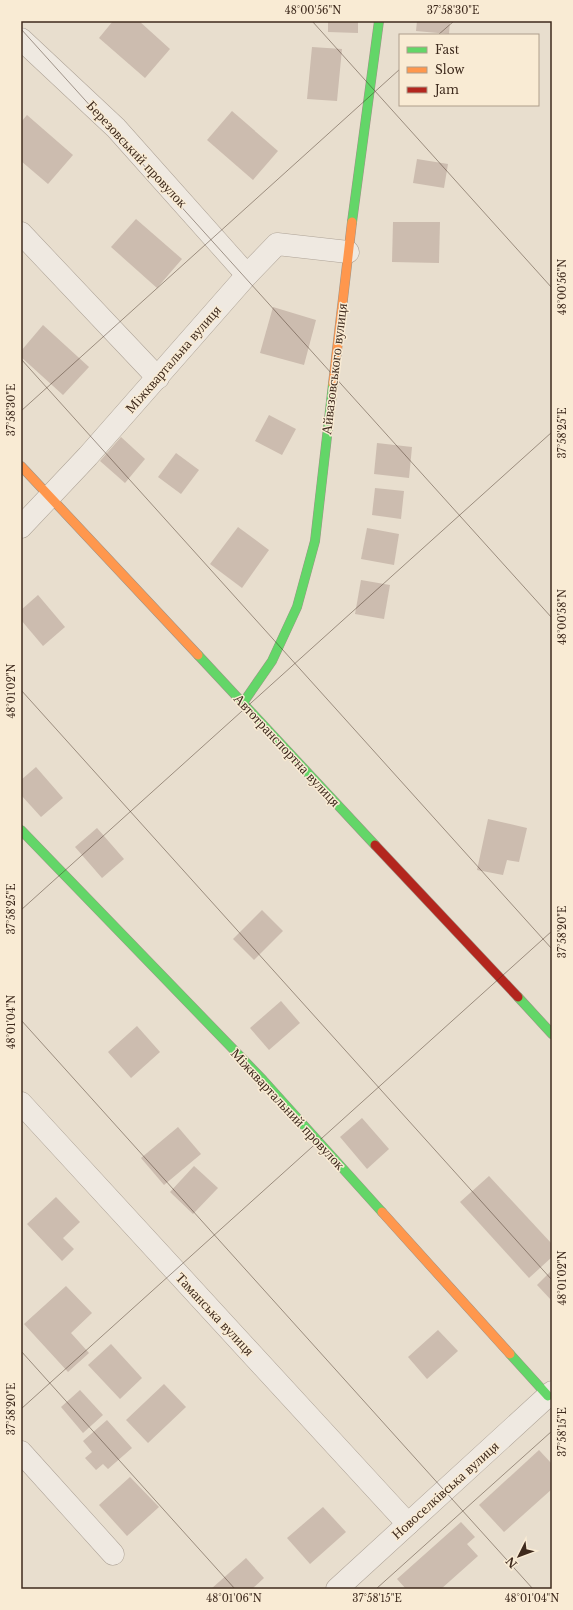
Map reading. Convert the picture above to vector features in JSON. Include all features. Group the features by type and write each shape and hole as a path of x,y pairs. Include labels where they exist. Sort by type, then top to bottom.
{"street":[{"name":"Айвазовського вулиця","path":"243,703 272,661 297,607 315,541 348,252 379,21"},
{"name":"Березовський провулок","path":"21,38 116,128 247,276"},
{"path":"21,233 158,378"},
{"name":"Міжквартальна вулиця","path":"21,527 88,456 277,244 348,252"},
{"name":"Автотранспортна вулиця","path":"21,466 552,1034"},
{"name":"Міжквартальний провулок","path":"21,830 263,1080 550,1394"},
{"name":"Таманська вулиця","path":"21,1103 408,1524"},
{"name":"Новоселківська вулиця","path":"337,1589 550,1394"},
{"path":"21,1452 113,1554"}],"building":[{"path":"113,21 139,21 170,49 145,78 99,38"},
{"path":"328,21 358,21 358,33 328,32"},
{"path":"417,21 450,21 449,34 416,31"},
{"path":"312,47 342,49 337,101 307,99"},
{"path":"232,111 278,151 253,180 207,140"},
{"path":"27,115 73,155 48,184 21,161 21,122"},
{"path":"417,159 448,164 444,188 413,183"},
{"path":"136,219 182,259 157,288 111,247"},
{"path":"393,222 440,222 439,263 392,262"},
{"path":"273,307 316,320 304,365 260,353"},
{"path":"43,325 89,367 63,395 21,357 21,351"},
{"path":"269,415 296,429 282,455 255,441"},
{"path":"121,437 145,459 125,483 100,461"},
{"path":"377,443 412,447 409,478 374,474"},
{"path":"176,453 199,470 181,494 158,477"},
{"path":"375,488 404,491 401,519 372,515"},
{"path":"238,527 269,550 242,588 210,564"},
{"path":"367,528 399,534 394,565 361,559"},
{"path":"361,580 390,585 384,619 355,614"},
{"path":"38,595 65,627 43,646 21,620 21,610"},
{"path":"36,767 63,798 41,817 21,795 21,780"},
{"path":"488,819 527,828 519,862 507,860 503,875 477,870"},
{"path":"97,828 124,859 102,878 75,847"},
{"path":"262,910 283,931 254,960 233,939"},
{"path":"281,1001 300,1023 269,1050 250,1028"},
{"path":"137,1026 160,1052 131,1078 108,1052"},
{"path":"362,1118 389,1149 367,1169 340,1137"},
{"path":"178,1127 201,1154 164,1185 141,1158"},
{"path":"194,1166 218,1188 193,1214 170,1192"},
{"path":"489,1176 552,1244 552,1257 529,1278 460,1202"},
{"path":"56,1197 80,1222 63,1238 74,1249 62,1261 27,1224"},
{"path":"552,1270 552,1301 537,1285"},
{"path":"66,1286 92,1313 71,1333 89,1353 68,1372 24,1324"},
{"path":"438,1330 458,1351 427,1379 408,1357"},
{"path":"111,1344 142,1378 120,1399 88,1365"},
{"path":"164,1384 186,1407 148,1443 126,1420"},
{"path":"80,1390 103,1415 83,1433 61,1407"},
{"path":"107,1420 132,1448 108,1469 103,1464 96,1470 85,1458 92,1452 83,1441"},
{"path":"539,1450 552,1464 552,1489 504,1532 479,1505"},
{"path":"130,1477 159,1507 127,1536 99,1505"},
{"path":"323,1507 346,1532 310,1564 287,1538"},
{"path":"461,1522 475,1537 467,1544 478,1556 441,1589 406,1589 397,1579"},
{"path":"246,1558 264,1578 252,1589 211,1589"}],"traffic: fast":[{"path":"352,222 379,21"},
{"path":"243,703 272,661 297,607 315,541 333,384"},
{"path":"198,655 375,845"},
{"path":"21,830 263,1080 382,1212"},
{"path":"518,997 552,1034"},
{"path":"510,1354 548,1396"}],"traffic: slow":[{"path":"333,384 352,222"},
{"path":"21,466 198,655"},
{"path":"382,1212 510,1354"}],"traffic: jam":[{"path":"375,845 518,997"}]}
